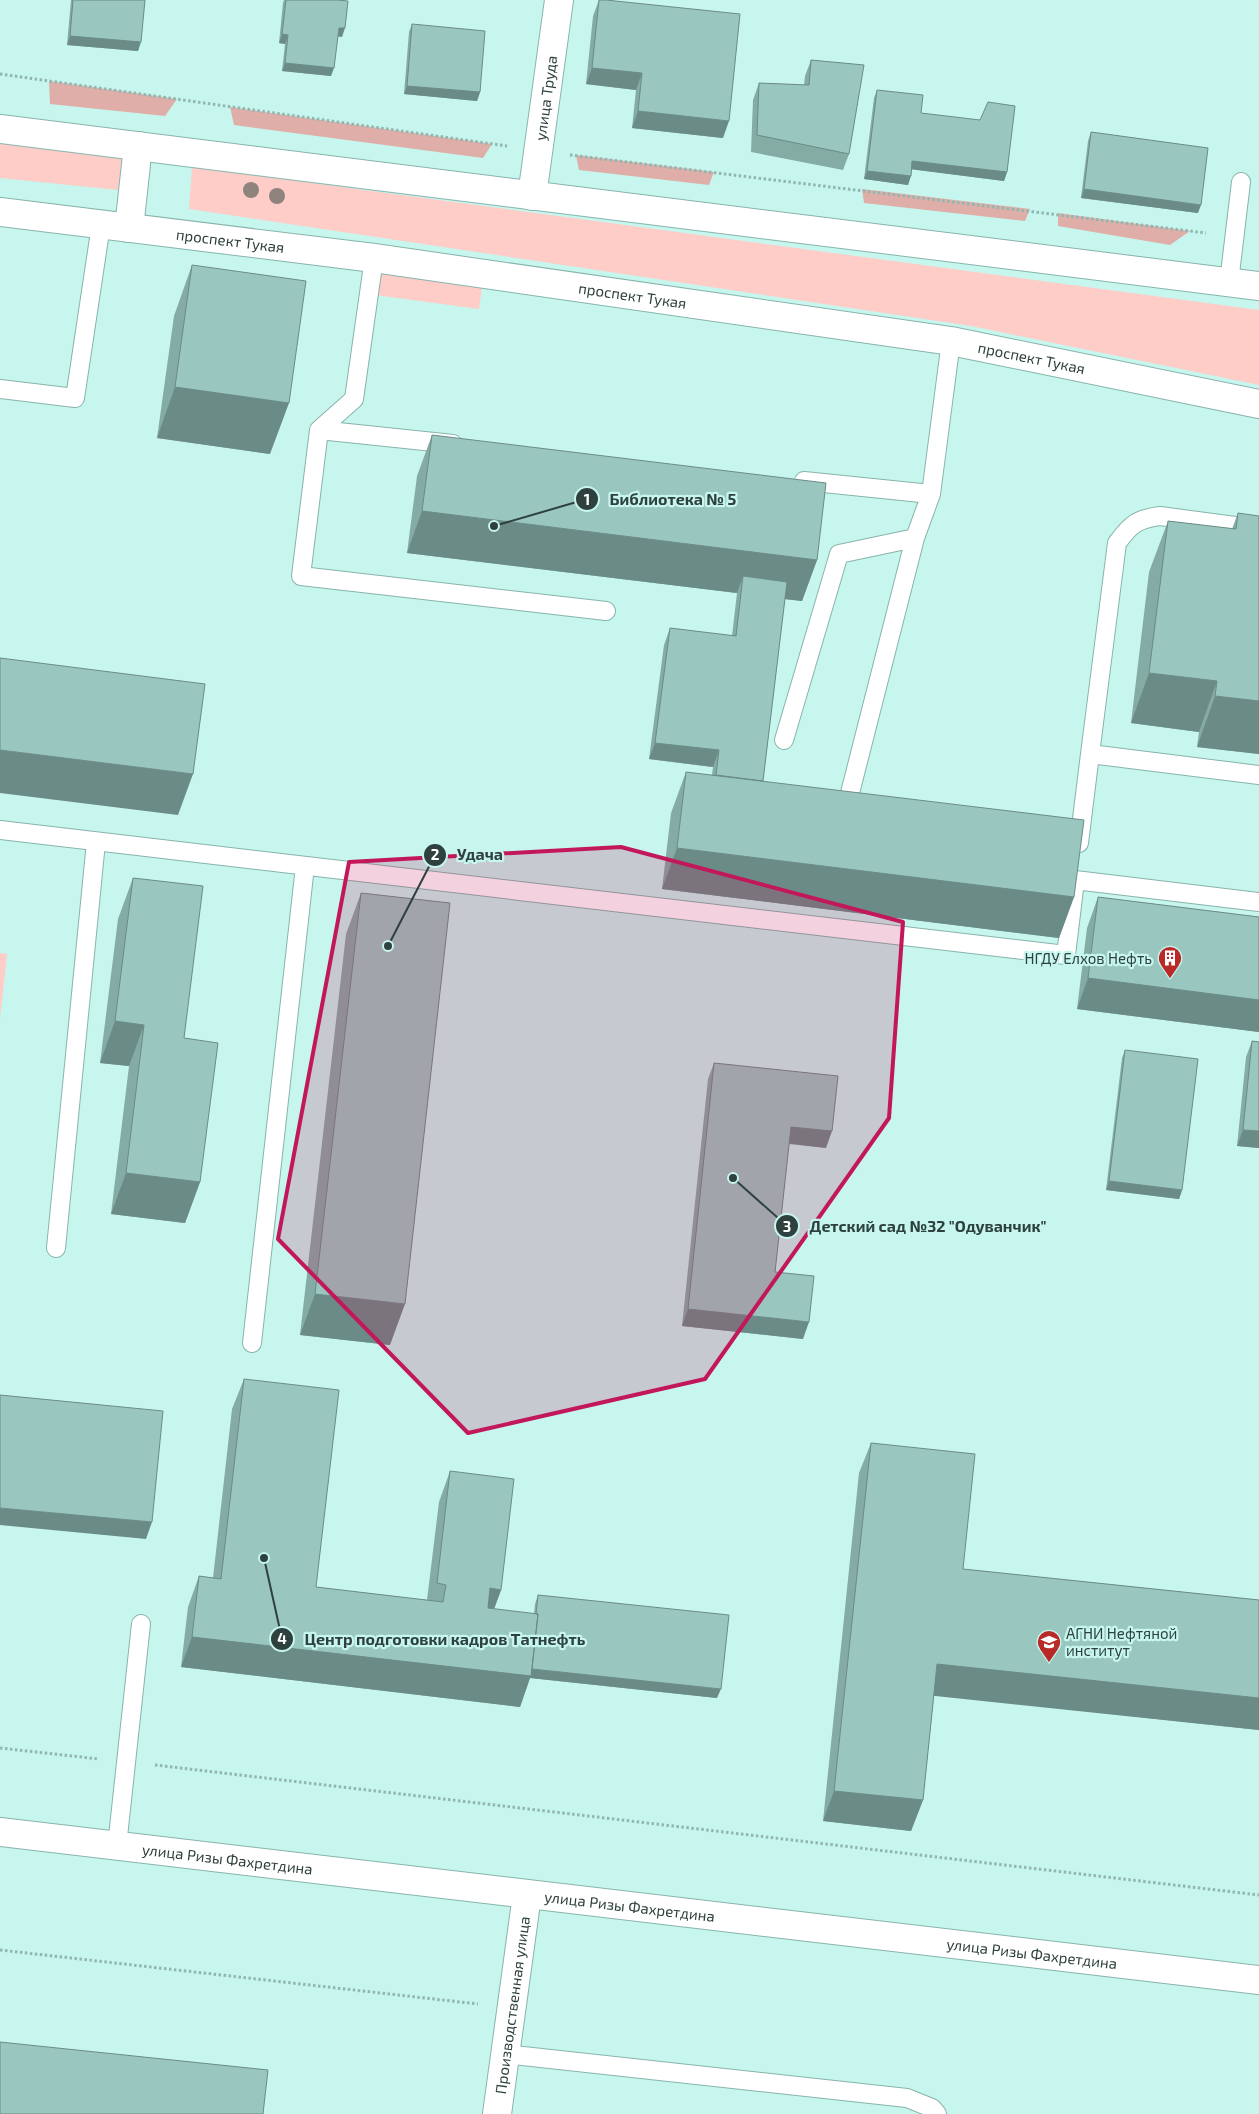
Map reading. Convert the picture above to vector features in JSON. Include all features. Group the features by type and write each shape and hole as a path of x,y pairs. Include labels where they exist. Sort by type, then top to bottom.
{"main road":[{"name":"улица Труда","path":"532,196 559,0"},
{"path":"0,129 1259,286"},
{"path":"129,228 138,146"},
{"name":"проспект Тукая","path":"0,212 374,258 950,341 1259,404"},
{"name":"улица Ризы Фахретдина","path":"0,1832 1259,1980"},
{"name":"Производственная улица","path":"497,2114 527,1895"}],"lane":[{"path":"1229,282 1241,182"},
{"path":"0,389 75,398 101,224"},
{"path":"374,258 354,399 319,430 301,576 606,612"},
{"path":"850,793 915,538 931,494 950,341"},
{"path":"319,430 467,446"},
{"path":"783,479 931,494"},
{"path":"0,830 1066,955 1117,543 1129,527 1143,518 1160,516 1259,528"},
{"path":"784,740 839,554 915,538"},
{"path":"1090,754 1259,774"},
{"path":"56,1248 96,842"},
{"path":"252,1343 305,866"},
{"path":"1075,880 1259,902"},
{"path":"117,1846 141,1624"},
{"path":"505,2054 907,2098 932,2108 937,2114"}],"path":[{"path":"0,74 538,151 1235,236"},
{"path":"0,1748 1259,1895"},
{"path":"0,1950 511,2008"}],"highlighted area":[{"path":"621,847 903,922 889,1118 705,1379 468,1433 278,1239 349,862"}],"shaded area":[{"path":"49,81 177,99 165,116 50,104"},
{"path":"230,107 492,144 483,158 234,125"},
{"path":"0,142 122,157 118,190 0,178"},
{"path":"576,155 714,172 709,185 579,170"},
{"path":"192,167 1259,310 1259,385 971,326 189,209"},
{"path":"862,189 1030,209 1025,221 864,203"},
{"path":"1058,213 1190,231 1170,245 1058,226"},
{"path":"378,273 482,287 479,309 375,295"},
{"path":"0,953 7,954 0,1019"}],"building":[{"path":"73,0 145,0 141,42 70,36"},
{"path":"286,0 348,1 345,28 339,28 334,68 285,63 288,35 282,34"},
{"path":"599,0 740,14 729,121 638,111 642,73 592,68"},
{"path":"412,24 485,31 480,92 407,86"},
{"path":"811,60 864,65 849,154 757,135 759,83 809,85"},
{"path":"877,90 923,95 921,113 980,120 988,102 1015,106 1007,172 912,161 911,176 867,171"},
{"path":"1091,132 1208,148 1201,205 1084,189"},
{"path":"192,265 306,281 289,403 175,387"},
{"path":"432,435 826,483 817,560 422,511"},
{"path":"1238,513 1259,516 1259,701 1215,696 1217,681 1149,673 1168,521 1236,529"},
{"path":"743,576 787,582 763,781 716,775 719,750 655,743 670,628 736,636"},
{"path":"0,658 205,684 193,774 0,750"},
{"path":"686,772 1084,820 1074,897 677,848"},
{"path":"133,878 203,886 184,1038 218,1043 200,1182 126,1173 144,1025 115,1021"},
{"path":"361,893 450,903 405,1304 315,1294"},
{"path":"1098,897 1259,917 1259,1000 1088,978"},
{"path":"1252,1041 1259,1042 1259,1131 1243,1130"},
{"path":"1125,1050 1198,1059 1182,1190 1109,1181"},
{"path":"714,1063 838,1076 832,1131 791,1127 775,1272 814,1276 809,1322 688,1309"},
{"path":"244,1379 339,1390 316,1587 443,1602 446,1585 437,1583 450,1471 514,1479 501,1590 490,1588 488,1608 538,1614 531,1676 192,1637 199,1576 221,1579"},
{"path":"0,1395 163,1411 152,1522 0,1508"},
{"name":"АГНИ Нефтяной институт","path":"871,1443 975,1454 963,1569 1259,1600 1259,1698 937,1664 923,1800 834,1791"},
{"path":"538,1595 729,1615 721,1689 532,1669 538,1614 536,1614"},
{"path":"0,2042 268,2070 263,2114 0,2114"}],"place":[{"name":"Библиотека № 5","path":"494,526"},
{"name":"Удача","path":"388,946"},
{"name":"НГДУ Елхов Нефть","path":"1170,979"},
{"name":"Детский сад №32 \"Одуванчик\"","path":"733,1178"},
{"name":"Центр подготовки кадров Татнефть","path":"264,1558"},
{"name":"АГНИ Нефтяной институт","path":"1049,1663"}]}
